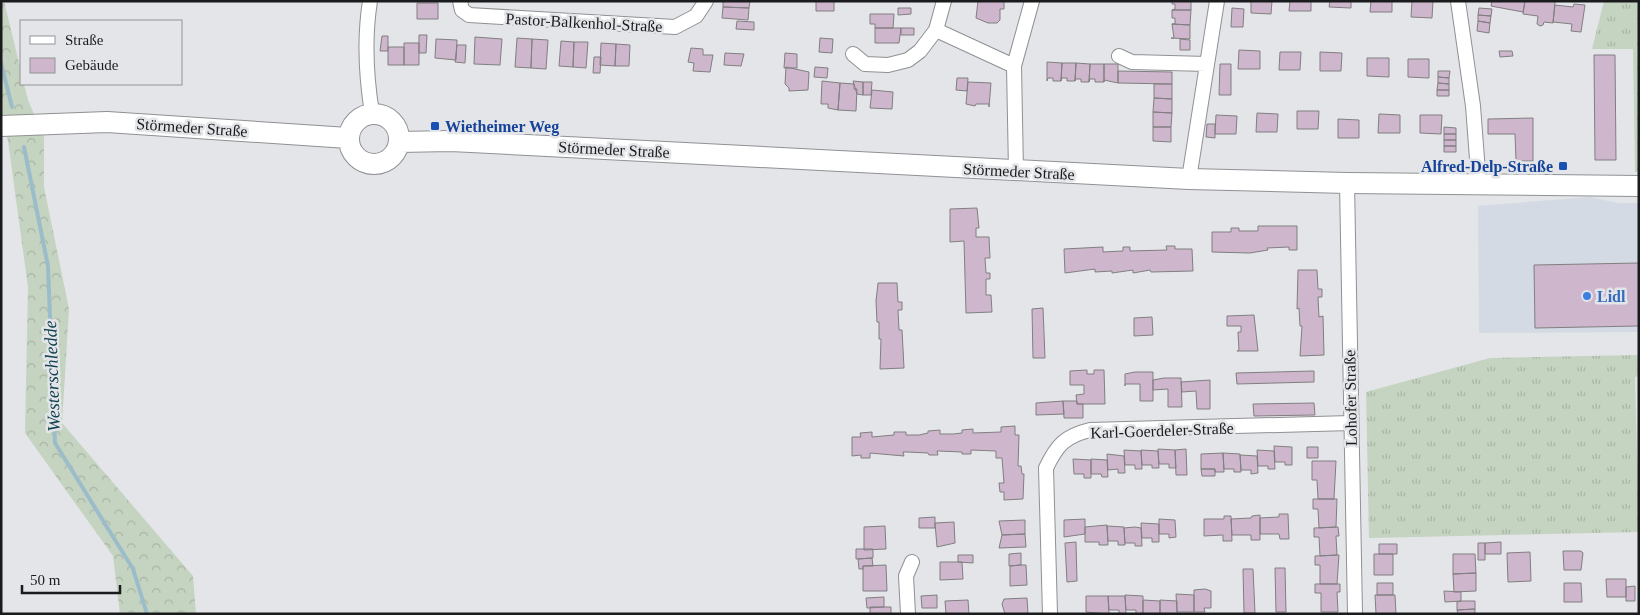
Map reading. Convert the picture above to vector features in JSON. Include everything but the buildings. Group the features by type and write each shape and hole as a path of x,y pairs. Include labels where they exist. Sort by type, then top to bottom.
{"main road":[{"path":"372,114 386,116 392,121 397,127 399,142 395,153 386,161 371,164 357,158 352,152 348,138 355,121 363,116 372,114"},
{"name":"Störmeder Straße","path":"1,126 36,123 107,122 348,138"},
{"name":"Störmeder Straße","path":"399,142 451,141 1189,179 1347,183 1639,186"}],"street":[{"path":"370,1 366,23 365,61 372,114"},
{"name":"Pastor-Balkenhol-Straße","path":"460,1 462,10 468,15 675,27 696,16 706,1"},
{"path":"853,54 865,64 888,64 908,60 920,52 936,30 944,1"},
{"path":"1016,171 1014,66 1032,1"},
{"path":"1189,179 1217,1"},
{"path":"1458,1 1473,106 1479,185"},
{"path":"936,30 1014,66"},
{"path":"1119,56 1132,62 1207,64"},
{"name":"Lohofer Straße","path":"1347,183 1355,614"},
{"name":"Karl-Goerdeler-Straße","path":"1050,614 1046,468 1054,450 1065,440 1090,430 1351,423"},
{"path":"908,614 906,576 912,562"}],"shaded area":[{"path":"1590,197 1618,203 1639,203 1639,332 1479,333 1478,206"}],"green space":[{"path":"1,1 4,1 20,67 20,85 24,85 28,100 44,137 44,187 69,309 62,423 193,576 196,614 120,614 113,556 25,433 28,287 8,141 1,112"},
{"path":"1604,1 1639,1 1639,172 1635,172 1633,49 1592,49"},
{"path":"1639,355 1639,376 1635,377 1639,532 1369,538 1366,392 1490,358"}],"waterway":[{"name":"Westerschledde","path":"1,63 12,107"},
{"name":"Westerschledde","path":"24,147 48,266 55,443 133,569 147,614"}],"place":[{"name":"Wietheimer Weg","path":"435,126"},
{"name":"Alfred-Delp-Straße","path":"1563,166"},
{"name":"Lidl","path":"1587,296"}]}
